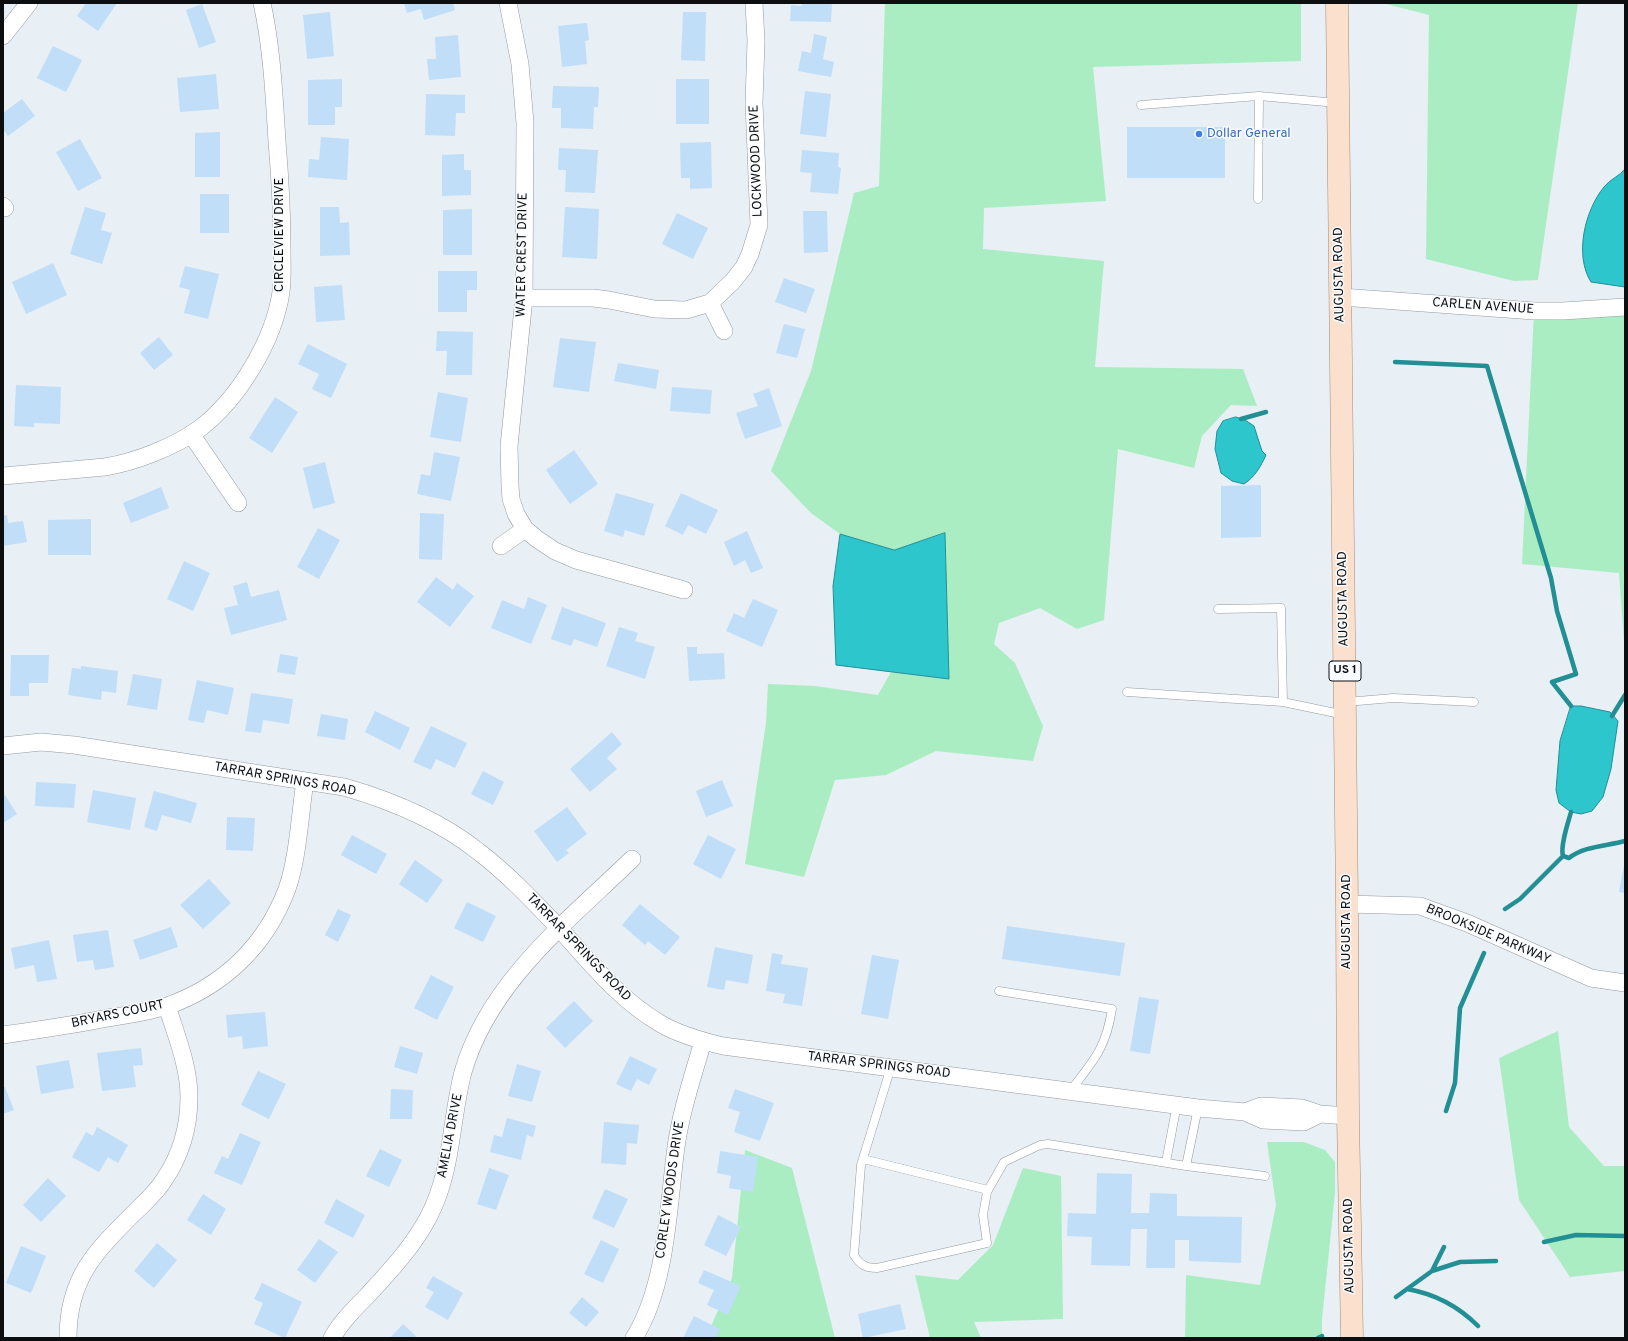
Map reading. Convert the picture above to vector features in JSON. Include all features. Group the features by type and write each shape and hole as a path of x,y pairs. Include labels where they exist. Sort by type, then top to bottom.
{"main road":[{"name":"AUGUSTA ROAD","path":"1337,3 1348,1116 1352,1338"}],"street":[{"path":"3,36 29,3"},
{"name":"CIRCLEVIEW DRIVE","path":"3,476 119,465 146,456 191,434 213,417 232,395 249,372 264,347 275,320 281,292 282,206 270,47 262,3"},
{"name":"WATER CREST DRIVE","path":"508,3 520,64 524,110 524,298 509,452 511,499 516,514 525,529 537,539 556,551 576,560 684,590"},
{"name":"LOCKWOOD DRIVE","path":"524,298 593,298 654,310 686,310 710,303 733,281 744,267 750,254 759,225 754,103 756,41 754,3"},
{"name":"CARLEN AVENUE","path":"1341,297 1534,311 1563,311 1625,306"},
{"path":"710,303 724,331"},
{"path":"191,434 238,503"},
{"path":"501,546 525,529"},
{"name":"TARRAR SPRINGS ROAD","path":"3,746 41,742 74,745 344,787 373,795 401,806 429,819 455,834 479,852 502,872 559,929 612,987 636,1007 661,1024 703,1041 723,1046 1071,1090 1198,1108 1245,1112 1263,1120 1304,1122 1320,1114 1348,1116"},
{"name":"BRYARS COURT","path":"3,1035 78,1024 167,1006 203,990 240,963 260,940 276,915 287,887 294,858 305,781"},
{"name":"AMELIA DRIVE","path":"332,1338 341,1324 393,1268 412,1244 428,1218 445,1176 457,1101 464,1071 474,1042 487,1015 504,989 522,966 632,859"},
{"name":"BROOKSIDE PARKWAY","path":"1347,904 1420,906 1467,924 1591,978 1625,983"},
{"path":"68,1338 69,1310 73,1295 85,1268 103,1244 155,1193 164,1181 178,1154 183,1140 189,1110 188,1080 167,1006"},
{"name":"CORLEY WOODS DRIVE","path":"634,1338 648,1308 657,1279 663,1249 681,1116 703,1041"}],"lane":[{"path":"1258,199 1259,96"},
{"path":"1140,106 1259,96 1338,103"},
{"path":"1218,608 1281,608 1283,702"},
{"path":"1127,692 1283,702 1345,709 1393,698 1474,702"},
{"path":"999,991 1112,1009 1109,1029 1096,1059 1071,1090"},
{"path":"891,1067 863,1159 859,1187 854,1255 859,1263 868,1268 877,1268 987,1243 983,1214 988,1190 1004,1162 1040,1145 1048,1144 1186,1166 1265,1176"},
{"path":"1166,1162 1177,1104"},
{"path":"1186,1166 1198,1108"},
{"path":"863,1159 988,1190"}],"green space":[{"path":"885,3 1301,3 1301,61 1093,67 1106,201 984,208 983,249 1104,261 1095,367 1243,369 1257,406 1231,405 1202,436 1194,468 1118,449 1104,620 1077,629 1040,608 999,623 994,644 1015,663 1043,726 1033,761 936,751 886,775 835,780 804,877 745,864 766,723 768,684 815,686 878,695 891,672 949,679 945,533 894,550 840,534 811,513 771,471 811,371 854,193 879,186"},
{"path":"1382,3 1578,3 1538,280 1514,281 1426,259 1429,15"},
{"path":"1625,307 1625,656 1619,573 1522,564 1534,311"},
{"path":"1558,1031 1569,1127 1604,1166 1625,1166 1625,1271 1570,1277 1519,1200 1499,1058"},
{"path":"1267,1142 1304,1142 1325,1150 1335,1162 1335,1193 1322,1319 1322,1338 1185,1338 1186,1275 1260,1285 1276,1205"},
{"path":"745,1150 792,1168 835,1338 706,1338 732,1278"},
{"path":"1023,1168 1061,1176 1063,1319 974,1322 981,1338 930,1338 915,1275 958,1280 993,1245"}],"water":[{"path":"1625,169 1625,287 1591,282 1583,259 1584,233 1587,220 1597,197 1604,187"},
{"path":"1236,417 1245,420 1254,426 1262,451 1266,455 1257,471 1244,484 1232,481 1221,473 1215,449 1217,431 1223,421"},
{"path":"945,533 949,679 836,665 833,586 840,534 894,550"},
{"path":"1571,706 1581,706 1610,712 1618,721 1611,769 1603,797 1592,811 1581,814 1571,812 1559,803 1556,790 1560,741"}],"building":[{"path":"86,3 117,3 98,31 77,16"},
{"path":"404,3 453,3 455,10 424,20 421,9 407,13"},
{"path":"802,3 832,3 831,22 790,21 791,5 802,6"},
{"path":"202,4 216,42 199,48 186,10"},
{"path":"330,12 334,56 307,59 303,15"},
{"path":"683,12 706,12 705,61 681,60"},
{"path":"587,23 589,40 585,41 587,64 562,67 558,26"},
{"path":"814,34 827,37 823,59 834,62 831,77 798,71 802,51 811,53"},
{"path":"458,35 461,77 429,80 427,59 436,59 435,37"},
{"path":"53,46 82,60 66,92 37,78"},
{"path":"216,74 219,109 180,112 177,78"},
{"path":"342,79 342,107 335,107 335,125 308,125 308,80"},
{"path":"676,79 709,79 709,124 676,124"},
{"path":"553,86 599,87 598,107 594,107 593,129 561,128 561,108 552,108"},
{"path":"805,91 831,94 826,137 800,134"},
{"path":"426,94 465,95 465,113 456,113 455,136 425,135"},
{"path":"22,99 35,116 8,136 3,129 3,113"},
{"path":"1127,127 1225,127 1225,178 1127,178"},
{"path":"220,132 220,177 195,177 195,133"},
{"path":"321,137 349,139 347,180 308,177 309,159 319,160"},
{"path":"80,139 102,178 78,191 56,152"},
{"path":"711,142 712,188 690,189 690,178 681,178 680,143"},
{"path":"559,148 598,150 595,193 565,192 566,170 558,170"},
{"path":"802,150 839,153 838,167 841,168 838,194 810,192 812,173 800,172"},
{"path":"464,154 464,170 471,170 471,195 442,196 442,155"},
{"path":"200,194 229,194 229,233 200,233"},
{"path":"85,207 106,213 101,230 112,233 102,264 70,254"},
{"path":"320,207 339,207 340,223 349,222 350,255 320,256"},
{"path":"565,207 599,209 597,259 562,257"},
{"path":"472,209 472,255 443,255 443,210"},
{"path":"803,211 827,211 828,252 804,253"},
{"path":"677,213 708,228 693,259 662,244"},
{"path":"53,263 67,295 26,314 12,282"},
{"path":"185,266 219,274 208,319 184,313 190,290 179,287"},
{"path":"438,271 477,271 477,290 467,290 467,312 438,312"},
{"path":"784,278 815,289 806,313 775,302"},
{"path":"342,285 345,320 316,322 314,287"},
{"path":"784,324 805,329 797,358 776,353"},
{"path":"437,331 473,332 472,375 446,375 447,351 436,351"},
{"path":"159,337 173,355 154,370 140,353"},
{"path":"560,338 596,342 589,392 553,387"},
{"path":"308,344 347,364 331,398 312,389 319,374 298,364"},
{"path":"618,363 659,370 656,389 614,381"},
{"path":"16,385 61,387 60,424 34,423 34,427 14,426"},
{"path":"672,387 712,390 710,414 670,411"},
{"path":"769,388 782,426 745,439 736,413 758,406 753,394"},
{"path":"438,392 468,398 461,442 430,437"},
{"path":"275,397 298,412 272,453 249,438"},
{"path":"574,450 598,484 570,504 546,470"},
{"path":"434,452 460,457 451,501 417,494 421,474 430,476"},
{"path":"325,462 335,503 313,509 303,468"},
{"path":"1261,485 1261,537 1221,538 1221,486"},
{"path":"161,487 169,508 131,523 123,503"},
{"path":"616,493 654,504 644,536 625,530 623,537 604,531"},
{"path":"681,493 718,510 706,534 688,525 683,535 665,526"},
{"path":"420,513 444,514 442,560 419,559"},
{"path":"7,515 8,523 23,521 27,542 3,546 3,516"},
{"path":"91,519 91,555 48,555 48,520"},
{"path":"318,528 340,540 319,579 297,567"},
{"path":"747,531 763,568 751,573 745,560 734,566 724,542"},
{"path":"184,561 210,573 193,611 167,599"},
{"path":"436,577 453,590 457,583 474,596 450,627 417,602"},
{"path":"247,582 251,597 279,590 287,620 231,635 224,608 238,605 233,586"},
{"path":"528,597 547,605 531,644 491,628 502,600 524,609"},
{"path":"753,599 778,610 762,647 726,631 734,613 744,618"},
{"path":"562,607 606,623 597,647 574,639 571,646 551,639"},
{"path":"619,627 638,633 635,641 655,647 645,679 606,666"},
{"path":"687,647 697,647 697,654 724,653 725,679 689,681"},
{"path":"280,654 298,657 295,675 277,672"},
{"path":"11,655 49,655 48,683 29,683 29,696 10,696"},
{"path":"81,666 118,671 116,693 102,691 101,700 68,695 72,668 81,669"},
{"path":"133,674 162,679 157,710 127,705"},
{"path":"197,680 234,688 228,715 207,710 204,723 188,720"},
{"path":"251,693 293,699 289,724 263,720 261,733 245,731"},
{"path":"375,711 410,728 400,750 365,732"},
{"path":"321,714 348,719 345,740 317,736"},
{"path":"431,726 467,743 455,768 436,759 431,770 413,762"},
{"path":"612,732 622,744 607,758 617,769 590,792 570,769"},
{"path":"483,771 504,782 493,805 471,794"},
{"path":"722,780 733,806 706,817 696,791"},
{"path":"36,782 76,784 74,808 35,806"},
{"path":"93,790 136,798 130,830 87,822"},
{"path":"154,791 197,803 191,823 162,815 157,831 144,827"},
{"path":"3,792 17,814 3,823"},
{"path":"567,807 587,834 566,850 569,853 557,862 534,831"},
{"path":"227,817 255,818 253,851 226,850"},
{"path":"352,835 387,854 376,874 341,855"},
{"path":"708,835 736,849 721,879 693,864"},
{"path":"415,860 443,880 427,903 399,884"},
{"path":"1625,865 1625,893 1619,892"},
{"path":"209,879 231,903 203,929 180,905"},
{"path":"467,902 496,916 483,942 454,928"},
{"path":"640,904 680,937 665,955 648,941 645,945 622,925"},
{"path":"338,909 351,915 338,942 325,935"},
{"path":"1007,926 1125,943 1120,976 1002,959"},
{"path":"171,927 178,947 140,960 133,940"},
{"path":"108,930 114,967 95,970 93,960 77,962 73,935"},
{"path":"49,940 57,979 37,982 34,965 15,969 11,948"},
{"path":"715,947 753,955 748,984 726,980 724,990 707,987"},
{"path":"772,953 783,955 781,964 808,968 802,1006 783,1003 785,994 766,991"},
{"path":"872,955 899,960 888,1019 861,1014"},
{"path":"431,975 454,987 437,1020 414,1008"},
{"path":"1139,997 1159,1000 1150,1054 1130,1051"},
{"path":"574,1001 593,1021 565,1048 546,1028"},
{"path":"265,1012 268,1046 243,1049 242,1036 228,1038 226,1015"},
{"path":"400,1046 423,1053 417,1074 394,1067"},
{"path":"141,1048 143,1065 133,1066 136,1087 102,1091 97,1053"},
{"path":"630,1056 657,1069 649,1085 637,1079 631,1091 616,1084"},
{"path":"69,1060 74,1088 41,1094 36,1066"},
{"path":"517,1064 541,1071 532,1102 508,1096"},
{"path":"258,1071 286,1084 269,1119 241,1105"},
{"path":"3,1087 5,1087 14,1110 3,1114"},
{"path":"391,1089 413,1090 412,1119 390,1119"},
{"path":"735,1089 774,1103 760,1141 734,1132 740,1112 728,1108"},
{"path":"507,1118 536,1126 533,1137 527,1135 521,1160 490,1152 494,1135 502,1137"},
{"path":"604,1122 639,1125 637,1144 627,1143 626,1165 601,1163"},
{"path":"97,1127 128,1145 118,1163 108,1157 99,1172 72,1157 86,1132 93,1136"},
{"path":"240,1133 261,1142 242,1185 214,1173 222,1156 228,1159"},
{"path":"380,1149 402,1160 389,1187 366,1176"},
{"path":"720,1151 758,1157 753,1192 729,1188 731,1176 717,1173"},
{"path":"489,1168 509,1175 496,1210 477,1204"},
{"path":"1097,1173 1132,1174 1131,1213 1149,1213 1150,1193 1177,1194 1177,1216 1242,1217 1241,1263 1189,1261 1189,1240 1175,1240 1175,1268 1146,1268 1147,1229 1131,1229 1130,1266 1091,1265 1092,1237 1067,1236 1068,1213 1096,1214"},
{"path":"48,1178 66,1196 41,1222 23,1205"},
{"path":"605,1189 628,1199 614,1228 592,1218"},
{"path":"203,1194 226,1209 211,1235 187,1220"},
{"path":"336,1199 365,1215 353,1238 324,1223"},
{"path":"718,1215 741,1227 726,1256 704,1245"},
{"path":"319,1239 338,1252 315,1283 297,1270"},
{"path":"601,1240 619,1249 603,1283 584,1274"},
{"path":"157,1243 177,1260 154,1288 134,1271"},
{"path":"21,1246 46,1256 31,1293 6,1283"},
{"path":"704,1270 741,1286 728,1315 707,1305 714,1290 698,1283"},
{"path":"433,1276 463,1293 448,1320 425,1307 434,1292 426,1288"},
{"path":"262,1283 302,1302 285,1338 254,1324 263,1303 254,1299"},
{"path":"582,1297 599,1312 586,1327 569,1313"},
{"path":"900,1304 906,1329 863,1338 858,1314"},
{"path":"694,1316 720,1329 716,1338 683,1338"},
{"path":"403,1324 416,1336 414,1338 390,1338"}],"waterway":[{"path":"1395,362 1487,366 1551,578 1557,611 1576,674 1552,682 1571,706"},
{"path":"1241,419 1266,412"},
{"path":"1612,716 1625,695"},
{"path":"1563,856 1563,841 1571,812"},
{"path":"1563,856 1569,858 1582,851 1625,841"},
{"path":"1505,909 1520,899 1563,856"},
{"path":"1446,1111 1455,1083 1460,1008 1484,953"},
{"path":"1544,1242 1576,1235 1625,1236"},
{"path":"1432,1271 1444,1247"},
{"path":"1396,1297 1432,1271 1460,1262 1496,1261"},
{"path":"1407,1289 1428,1294 1446,1302 1463,1312 1478,1326"},
{"path":"1318,1338 1322,1336"}],"place":[{"name":"Dollar General","path":"1199,134"}]}
